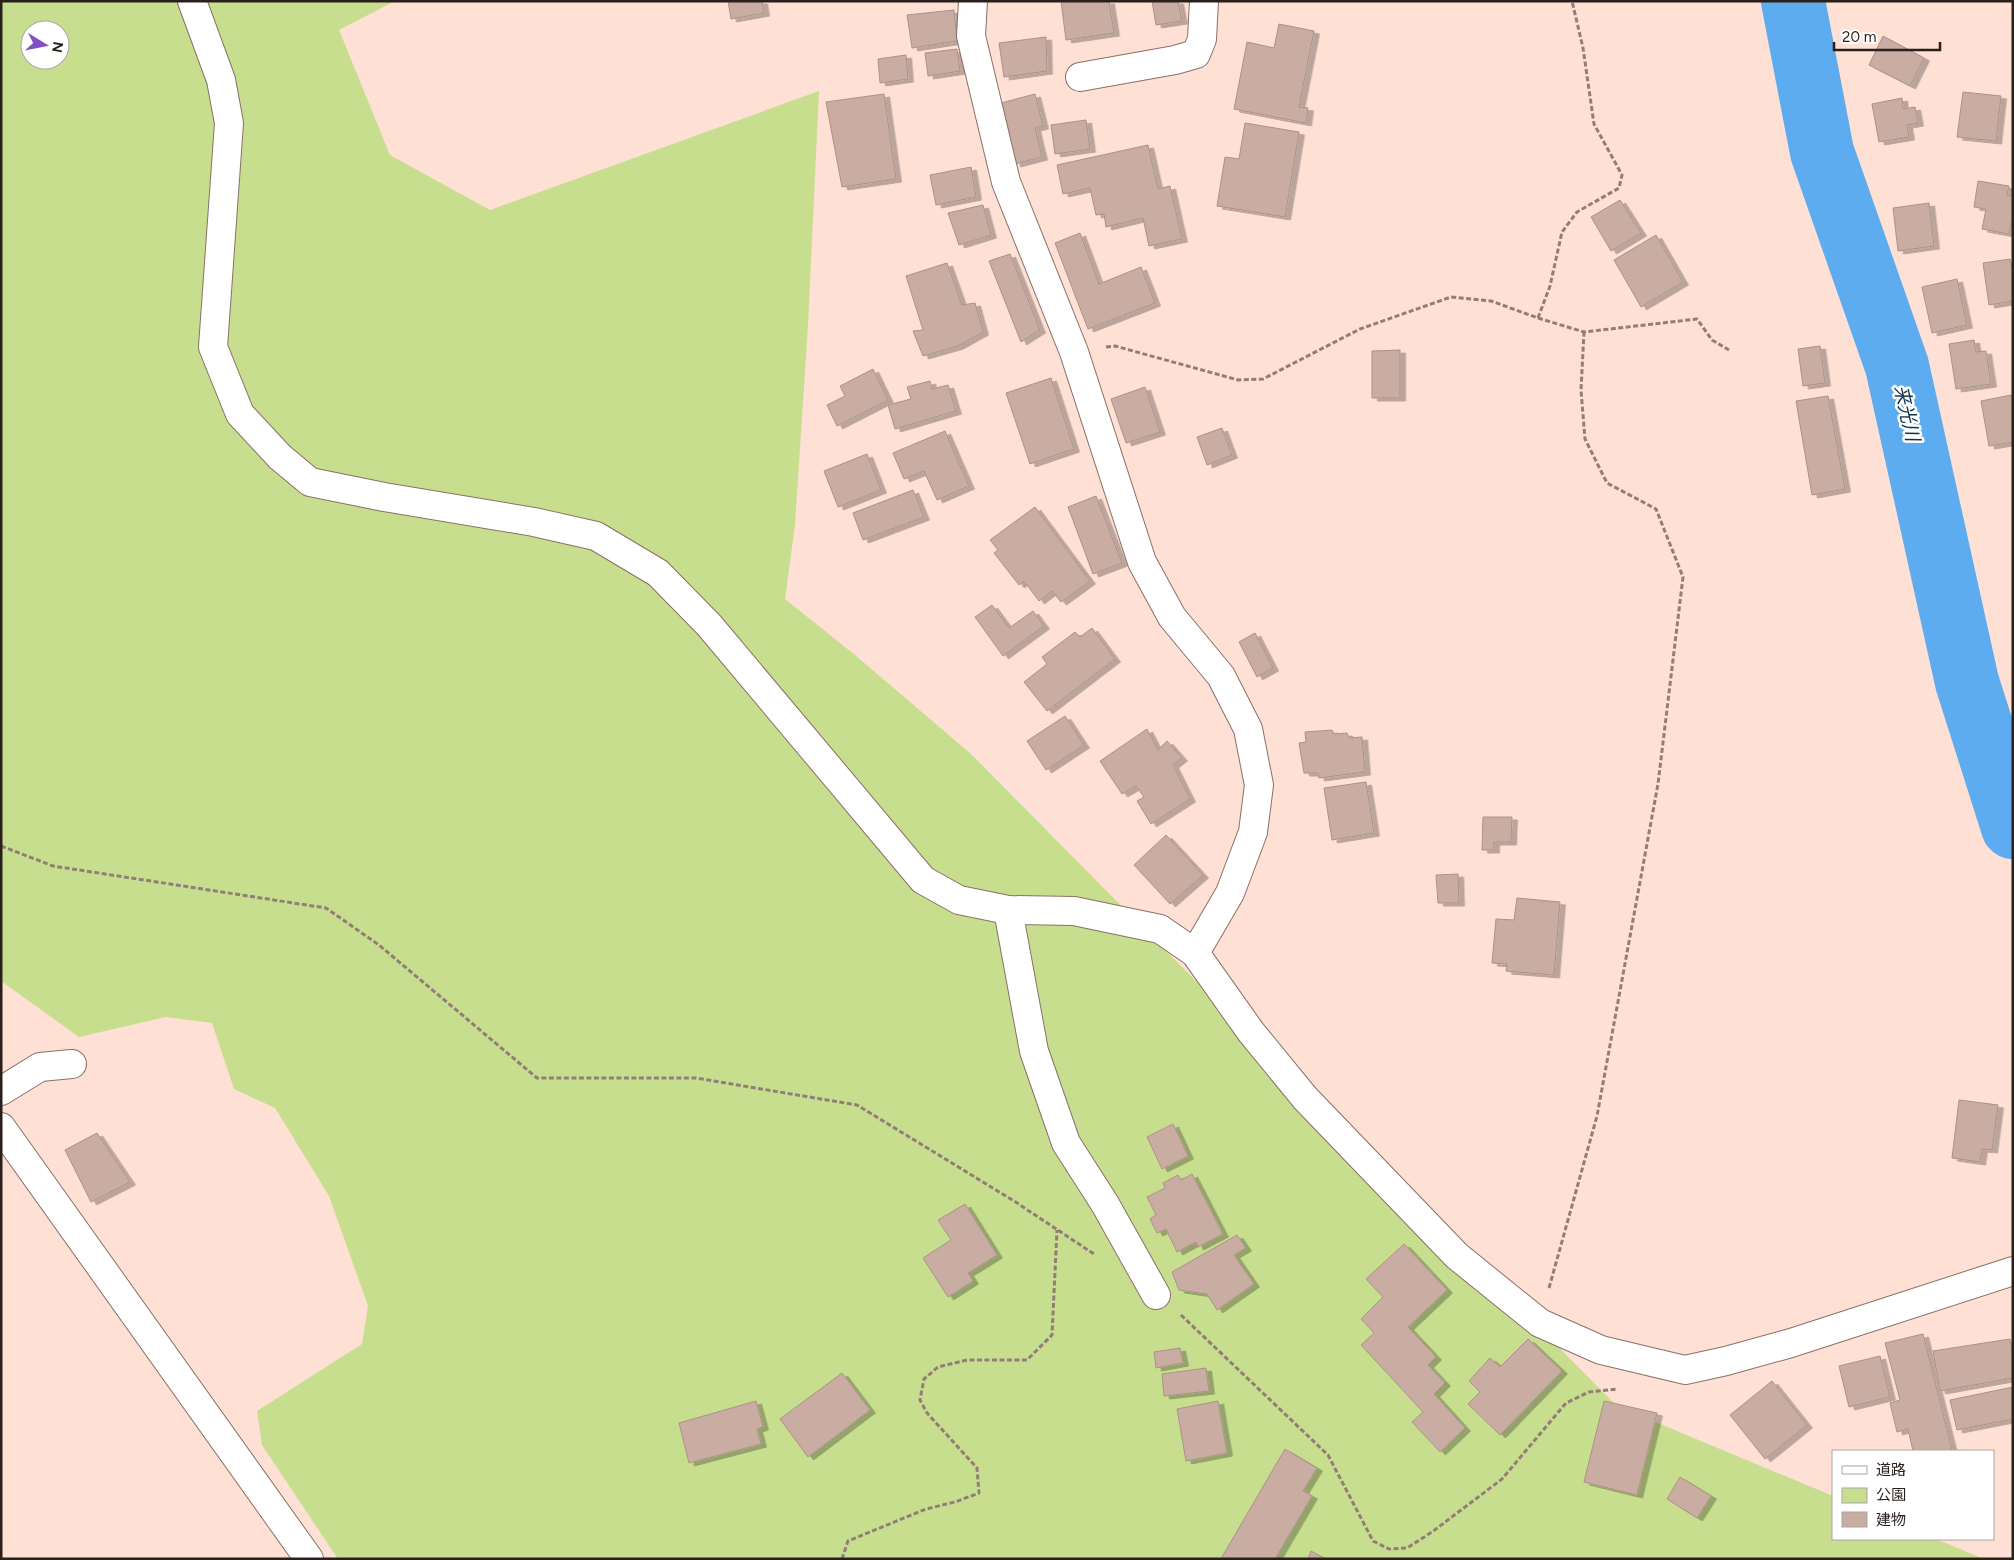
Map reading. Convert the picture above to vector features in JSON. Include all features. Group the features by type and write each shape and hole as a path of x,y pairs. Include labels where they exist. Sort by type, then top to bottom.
{"street":[{"path":"192,1 221,80 230,123 213,347 240,414 280,457 310,482 384,497 534,522 596,536 658,573 709,625 923,880 960,900 1008,910 1074,911 1160,929 1195,954 1250,1032 1305,1098 1457,1256 1540,1323 1601,1350 1685,1370 1791,1343 2013,1271"},
{"path":"974,1 971,36 1006,182 1074,352 1142,562 1172,617 1221,676 1248,729 1259,785 1253,832 1230,894 1195,954"},
{"path":"1080,77 1176,60 1196,54 1202,39 1204,1"},
{"path":"1008,910 1034,1051 1066,1143 1105,1204 1156,1295"},
{"path":"1,1091 40,1067 72,1064"},
{"path":"1,1127 310,1559"}],"path":[{"path":"1538,318 1550,286 1562,232 1577,212 1619,188 1622,175 1594,124 1583,48 1572,1"},
{"path":"1074,352 1116,346 1238,380 1263,379 1360,329 1451,297 1491,301 1584,332 1697,319 1712,340 1729,350"},
{"path":"1540,1323 1596,1116 1658,784 1683,577 1656,509 1607,483 1585,439 1581,390 1584,332"},
{"path":"1,846 54,866 326,908 379,944 537,1078 696,1078 857,1105 1014,1201 1098,1256"},
{"path":"842,1559 848,1541 926,1509 979,1493 977,1468 927,1413 920,1400 924,1379 938,1367 967,1360 1027,1360 1052,1335 1057,1229"},
{"path":"1156,1295 1171,1305 1328,1455 1358,1509 1373,1541 1389,1549 1407,1548 1432,1532 1502,1479 1566,1403 1589,1392 1623,1388"}],"green space":[{"path":"1,1 395,1 339,30 390,155 490,210 819,91 808,325 795,525 785,599 855,655 971,754 1617,1406 1832,1496 1832,1540 1938,1540 1984,1559 338,1559 262,1445 257,1411 362,1344 368,1306 329,1196 275,1108 234,1089 212,1023 166,1017 79,1037 1,981"}],"building":[{"path":"728,1 762,1 764,13 731,19"},
{"path":"1061,1 1109,1 1114,33 1066,40"},
{"path":"1152,1 1178,1 1182,21 1156,25"},
{"path":"954,10 957,41 912,48 907,15"},
{"path":"1279,24 1314,31 1299,107 1308,108 1306,123 1234,109 1247,42 1274,48"},
{"path":"1883,36 1924,58 1910,86 1869,65"},
{"path":"1046,37 1047,71 1004,77 999,43"},
{"path":"957,49 960,71 928,76 925,53"},
{"path":"906,55 908,79 880,83 878,59"},
{"path":"1963,92 2001,96 1996,141 1957,137"},
{"path":"884,94 896,179 842,187 826,102"},
{"path":"1035,94 1043,126 1035,128 1042,157 1015,164 1001,103"},
{"path":"1902,98 1903,109 1915,107 1918,123 1907,125 1909,137 1879,142 1872,104"},
{"path":"1086,120 1090,149 1055,154 1051,125"},
{"path":"1245,123 1299,132 1285,217 1217,206 1225,157 1239,159"},
{"path":"1148,145 1158,189 1170,186 1182,239 1149,246 1143,218 1106,227 1104,214 1096,215 1090,188 1063,194 1057,165"},
{"path":"971,167 976,197 936,205 930,175"},
{"path":"1978,181 2009,186 2007,195 2013,196 2013,213 2009,234 1982,229 1986,209 1974,207"},
{"path":"1620,200 1641,233 1611,251 1591,217"},
{"path":"1929,203 1934,246 1898,251 1893,208"},
{"path":"983,205 991,235 959,245 948,213"},
{"path":"1080,233 1099,284 1141,267 1155,303 1088,329 1055,243"},
{"path":"1656,235 1683,282 1641,307 1614,260"},
{"path":"1010,254 1040,330 1021,342 989,261"},
{"path":"2010,259 2013,273 2013,301 1989,305 1983,263"},
{"path":"947,263 962,305 975,303 983,332 958,346 923,356 913,331 923,330 906,276"},
{"path":"1957,279 1967,325 1932,333 1922,287"},
{"path":"1974,340 1976,352 1986,351 1991,384 1956,389 1949,344"},
{"path":"1820,346 1825,383 1803,386 1798,349"},
{"path":"1400,350 1400,398 1372,398 1372,351"},
{"path":"873,369 888,400 837,426 827,405 845,396 840,386"},
{"path":"1051,378 1074,449 1030,464 1006,393"},
{"path":"930,381 932,389 948,385 956,411 895,429 888,405 911,399 907,387"},
{"path":"1145,387 1160,432 1126,443 1111,399"},
{"path":"2011,395 2013,403 2013,442 1989,446 1981,401"},
{"path":"1828,396 1845,489 1812,495 1796,401"},
{"path":"1222,428 1232,455 1207,465 1197,437"},
{"path":"945,431 969,486 937,500 924,471 904,479 893,453"},
{"path":"867,454 881,490 838,507 824,471"},
{"path":"913,490 924,517 863,540 853,513"},
{"path":"1096,496 1122,563 1093,574 1068,507"},
{"path":"1035,507 1090,581 1061,602 1052,591 1039,601 1024,581 1019,585 994,553 998,550 990,540"},
{"path":"992,605 1009,628 1033,611 1044,626 1003,656 975,617"},
{"path":"1092,628 1115,659 1047,711 1024,682 1047,664 1042,657 1075,632 1080,637"},
{"path":"1255,633 1273,668 1257,677 1239,642"},
{"path":"1065,716 1084,745 1046,770 1027,741"},
{"path":"1147,729 1158,750 1167,741 1182,758 1173,765 1190,799 1151,824 1137,801 1144,797 1136,786 1122,794 1100,761"},
{"path":"1332,730 1334,734 1347,733 1349,738 1362,737 1365,772 1319,778 1318,773 1304,773 1299,743 1306,742 1305,732"},
{"path":"1366,782 1374,833 1332,840 1324,788"},
{"path":"1483,817 1512,817 1511,842 1494,842 1494,850 1482,850"},
{"path":"1166,835 1203,875 1170,904 1134,865"},
{"path":"1458,874 1459,903 1438,903 1436,875"},
{"path":"1517,898 1560,902 1554,975 1506,971 1507,964 1492,963 1496,919 1514,920"},
{"path":"1959,1100 1998,1105 1992,1150 1982,1149 1980,1162 1952,1158"},
{"path":"1173,1124 1188,1156 1162,1169 1147,1137"},
{"path":"97,1133 130,1182 91,1202 65,1150"},
{"path":"1192,1174 1223,1234 1198,1247 1196,1242 1177,1252 1166,1229 1157,1233 1150,1219 1156,1215 1147,1197 1165,1188 1163,1183 1178,1175 1181,1180"},
{"path":"965,1204 997,1255 968,1273 973,1281 948,1297 923,1258 951,1240 938,1220"},
{"path":"1237,1235 1246,1248 1234,1255 1254,1284 1217,1310 1207,1294 1179,1290 1172,1272"},
{"path":"1404,1244 1447,1290 1408,1327 1436,1357 1428,1365 1445,1383 1434,1394 1465,1428 1440,1452 1412,1422 1423,1412 1361,1345 1374,1333 1361,1319 1383,1297 1366,1279"},
{"path":"1923,1334 1952,1450 1913,1450 1908,1429 1897,1432 1890,1403 1900,1400 1885,1343"},
{"path":"1528,1339 1562,1371 1500,1435 1468,1404 1480,1392 1469,1381 1490,1358 1500,1367"},
{"path":"2010,1339 2013,1356 2013,1378 1940,1391 1933,1351"},
{"path":"1180,1348 1183,1363 1156,1368 1154,1352"},
{"path":"1880,1356 1890,1397 1849,1407 1839,1366"},
{"path":"1206,1368 1209,1391 1164,1396 1162,1374"},
{"path":"842,1373 870,1410 808,1457 780,1419"},
{"path":"1772,1381 1807,1425 1765,1459 1730,1415"},
{"path":"2013,1387 2013,1419 1957,1430 1950,1400"},
{"path":"756,1401 763,1427 757,1429 761,1444 689,1463 679,1423"},
{"path":"1218,1401 1227,1453 1186,1461 1177,1409"},
{"path":"1604,1401 1657,1413 1637,1495 1584,1482"},
{"path":"1285,1449 1317,1468 1303,1491 1312,1496 1275,1559 1225,1559 1222,1557"},
{"path":"1680,1477 1711,1496 1697,1518 1667,1499"},
{"path":"1311,1551 1326,1559 1308,1559"}],"waterway":[{"name":"来光川","path":"1793,1 1822,152 1897,366 1967,682 2013,827"}]}
